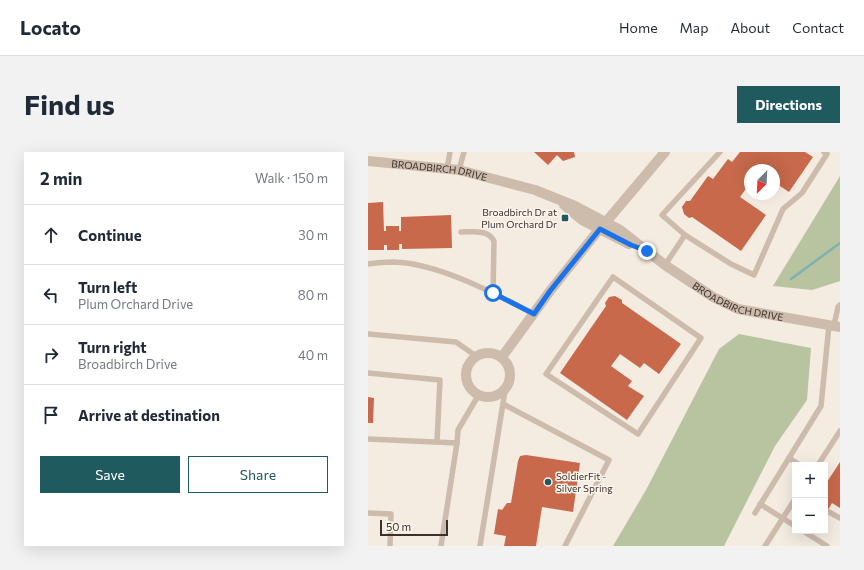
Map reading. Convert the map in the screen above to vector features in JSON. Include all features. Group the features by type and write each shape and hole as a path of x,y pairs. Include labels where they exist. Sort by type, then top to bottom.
{"street":[{"path":"502,357 550,291 664,152"},
{"name":"BROADBIRCH DRIVE","path":"368,161 459,170 491,177 556,198 582,220 620,230 665,265 713,297 738,309 834,326"},
{"path":"489,353 502,357 510,370 511,377 505,391 492,398 478,396 470,390 466,381 466,372 469,363 476,356 489,353"}],"lane":[{"path":"447,169 450,152"},
{"path":"459,170 464,152"},
{"path":"720,152 662,215 685,235 731,264 754,274 783,210 802,193 827,154 824,152"},
{"path":"461,232 488,233 494,240 493,293"},
{"path":"665,265 685,235"},
{"path":"368,264 394,262 435,269 493,293 534,314"},
{"path":"613,277 701,338 638,434 546,374 584,317 613,277"},
{"path":"755,512 821,406 834,326 840,304"},
{"path":"368,334 456,342 476,356"},
{"path":"368,374 440,380 437,442"},
{"path":"480,546 505,391"},
{"path":"441,546 458,430 478,396"},
{"path":"503,404 609,460 565,546"},
{"path":"820,462 840,431"},
{"path":"368,440 457,443"},
{"path":"789,458 795,462"},
{"path":"765,546 792,503"},
{"path":"760,504 792,524"},
{"path":"828,511 840,518"},
{"path":"368,513 391,514 390,546"},
{"path":"808,534 827,546"}],"green space":[{"path":"840,176 840,281 812,290 773,286"},
{"path":"739,334 811,348 807,400 775,446 724,546 613,546 646,490 719,349"}],"building":[{"path":"534,152 574,152 575,157 563,161 557,155 548,165"},
{"path":"740,152 805,152 813,157 789,192 780,186 780,164 744,164 744,191 740,197 766,215 741,251 692,217 689,218 684,214 682,207 686,201 690,201 708,176 713,179 728,159 732,162"},
{"path":"383,202 384,231 386,231 386,226 399,226 399,231 401,231 401,217 451,215 452,248 402,249 402,244 399,244 399,250 387,250 387,245 384,245 384,250 368,250 368,203"},
{"path":"615,296 622,300 622,303 681,344 659,374 644,363 640,368 620,354 611,366 632,381 628,386 644,396 627,420 560,373 606,306 605,303 609,297"},
{"path":"368,397 374,398 373,423 368,423"},
{"path":"526,455 580,463 573,512 542,507 536,546 504,546 506,536 494,534 498,509 502,510 507,503 511,503 518,461 520,456"},
{"path":"840,462 840,508 832,503 828,510 828,480"}],"waterway":[{"path":"791,279 840,243"}],"place":[{"name":"Broadbirch Dr at Plum Orchard Dr","path":"565,218"},
{"name":"SoldierFit - Silver Spring","path":"548,482"}],"route":[{"path":"493,293 534,314 550,291 600,229 631,245 647,251"}]}
